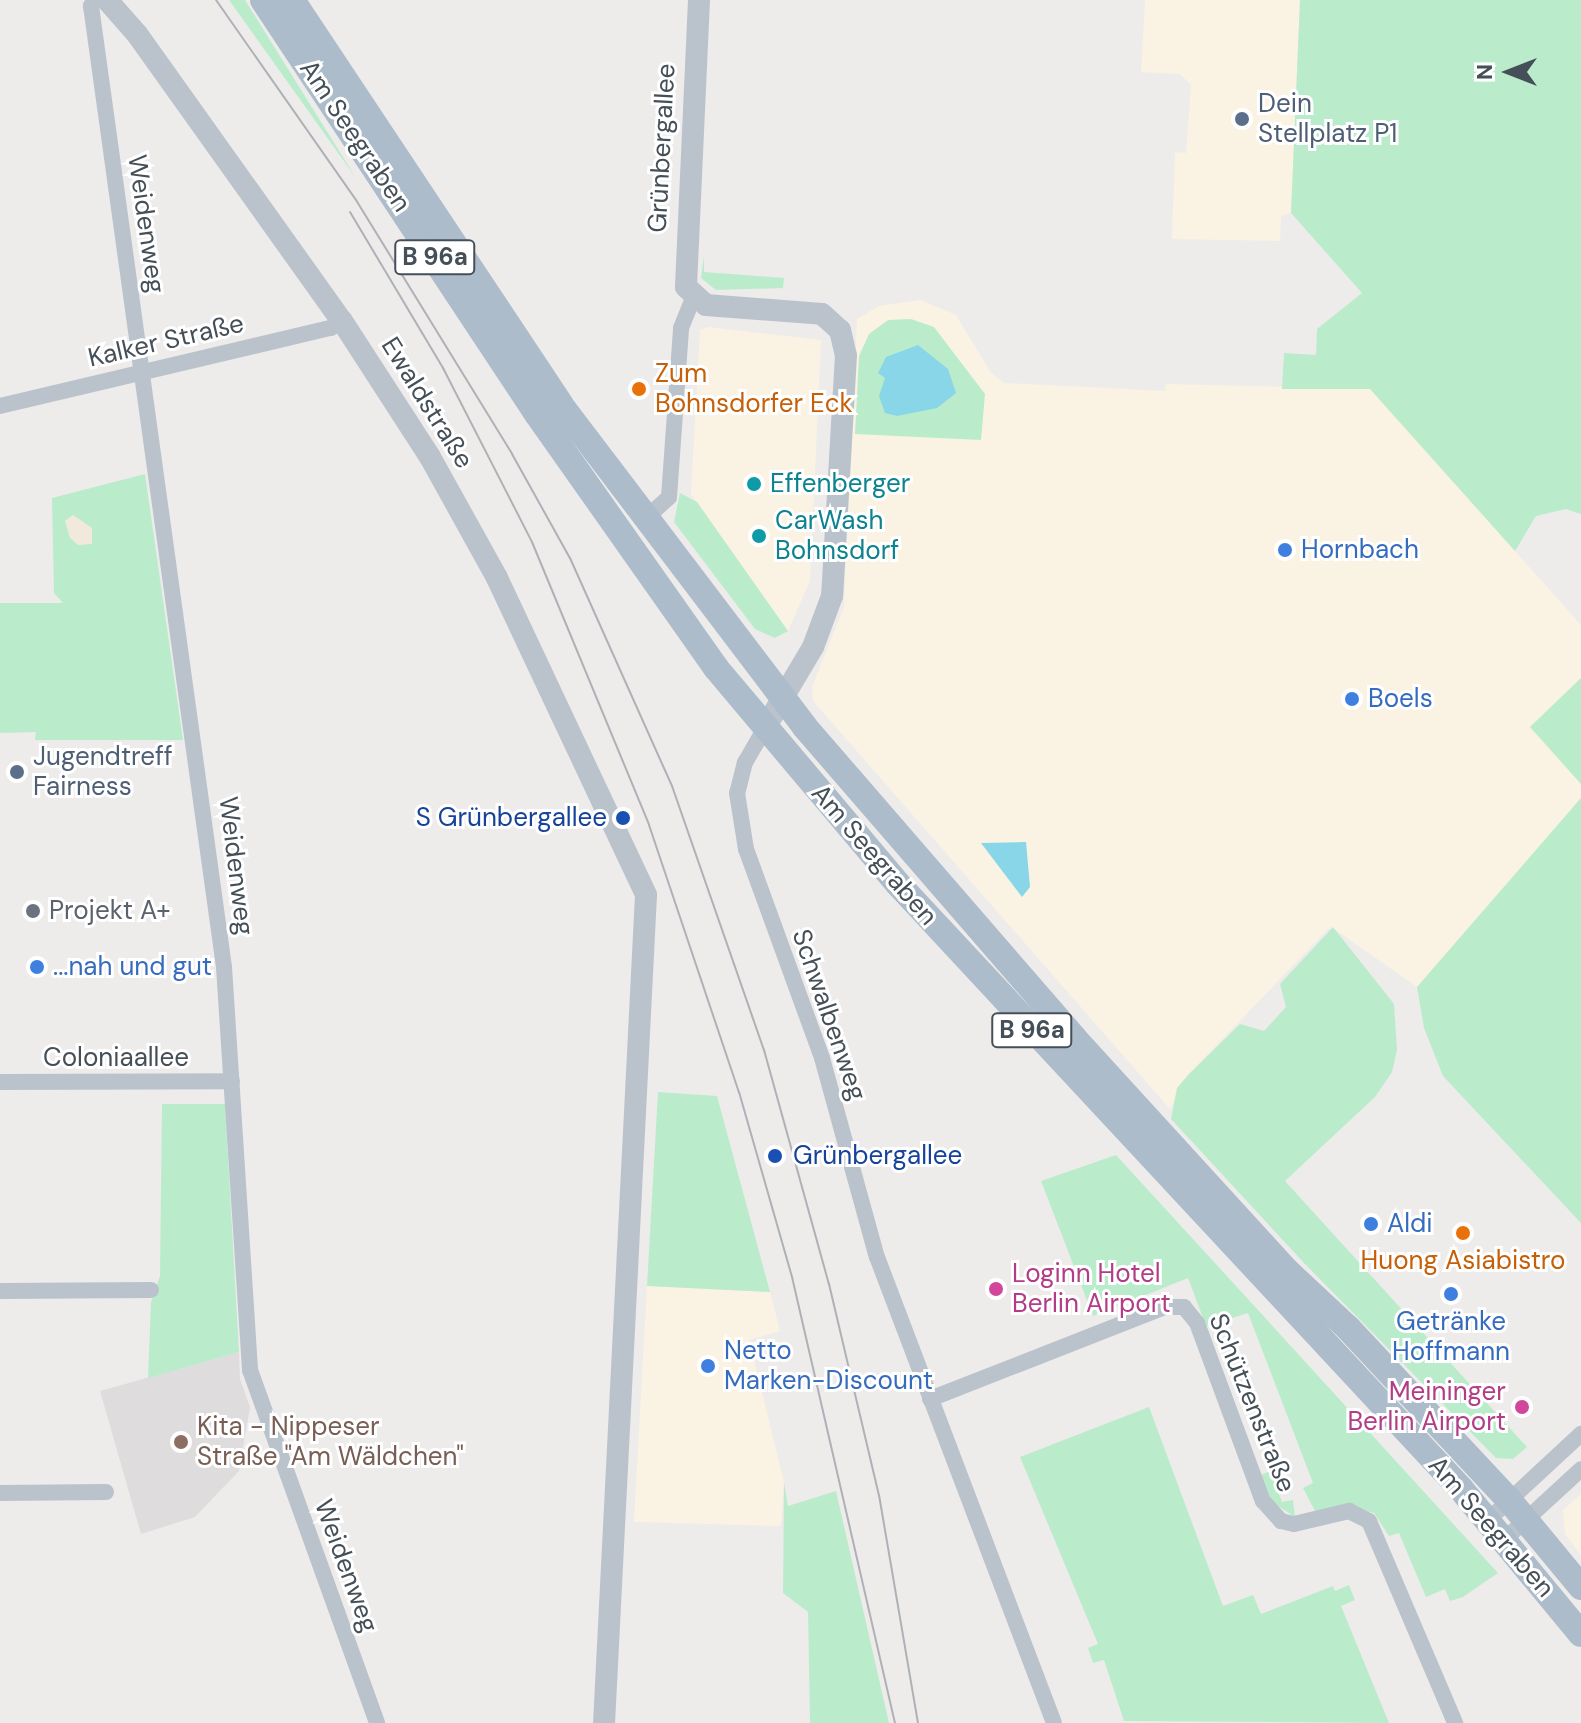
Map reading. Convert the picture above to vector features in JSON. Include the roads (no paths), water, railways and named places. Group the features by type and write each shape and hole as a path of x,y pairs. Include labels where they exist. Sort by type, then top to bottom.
{"main road":[{"name":"Am Seegraben","path":"263,0 537,414 716,668 971,964 1488,1520 1581,1634"},
{"name":"Am Seegraben","path":"292,0 560,404 652,514 782,697 1074,1038 1288,1272 1348,1328 1517,1510 1581,1587"}],"street":[{"name":"Weidenweg","path":"94,0 91,6 211,852 232,1081 250,1370 377,1723"},
{"name":"Ewaldstraße","path":"107,0 137,34 342,321 430,457 497,578 638,873 648,918 604,1723"},
{"name":"Grünbergallee","path":"693,298 686,287 684,262 699,0"},
{"path":"652,514 669,497 672,483 681,328 693,298 706,305 822,314 834,321 845,341 832,596 813,647 765,728"},
{"name":"Kalker Straße","path":"0,406 331,328 342,321"},
{"name":"Schwalbenweg","path":"765,728 745,762 737,793 746,849 822,1058 877,1257 1054,1723"},
{"name":"Coloniaallee","path":"0,1082 232,1081"},
{"path":"0,1291 151,1290"},
{"name":"Schützenstraße","path":"930,1399 1165,1307 1184,1307 1197,1323 1263,1501 1281,1521 1294,1524 1349,1511 1369,1521 1455,1723"},
{"path":"1505,1539 1517,1510 1581,1434"},
{"path":"1488,1520 1517,1510 1581,1469"},
{"path":"0,1493 106,1492"}],"water":[{"path":"918,345 948,369 956,393 937,408 897,416 885,413 879,396 885,378 878,373 886,357"},
{"path":"1026,842 1030,887 1022,897 981,843"}],"tram line":[{"path":"216,0 356,200 512,454 570,558 672,786 764,1050 829,1284 879,1495 918,1723"},
{"path":"350,212 443,368 532,542 649,825 739,1092 792,1277 895,1723"}],"place":[{"name":"Dein Stellplatz P1","path":"1242,119"},
{"name":"Zum Bohnsdorfer Eck","path":"639,389"},
{"name":"Effenberger","path":"754,484"},
{"name":"CarWash Bohnsdorf","path":"759,536"},
{"name":"Hornbach","path":"1285,550"},
{"name":"Boels","path":"1352,699"},
{"name":"Jugendtreff Fairness","path":"17,772"},
{"name":"S Grünbergallee","path":"623,818"},
{"name":"Projekt A+","path":"33,911"},
{"name":"...nah und gut","path":"37,967"},
{"name":"Grünbergallee","path":"775,1156"},
{"name":"Aldi","path":"1371,1224"},
{"name":"Huong Asiabistro","path":"1463,1233"},
{"name":"Loginn Hotel Berlin Airport","path":"996,1289"},
{"name":"Getränke Hoffmann","path":"1451,1294"},
{"name":"Netto Marken-Discount","path":"708,1366"},
{"name":"Meininger Berlin Airport","path":"1522,1407"},
{"name":"Kita - Nippeser Straße \"Am Wäldchen\"","path":"181,1442"}]}
